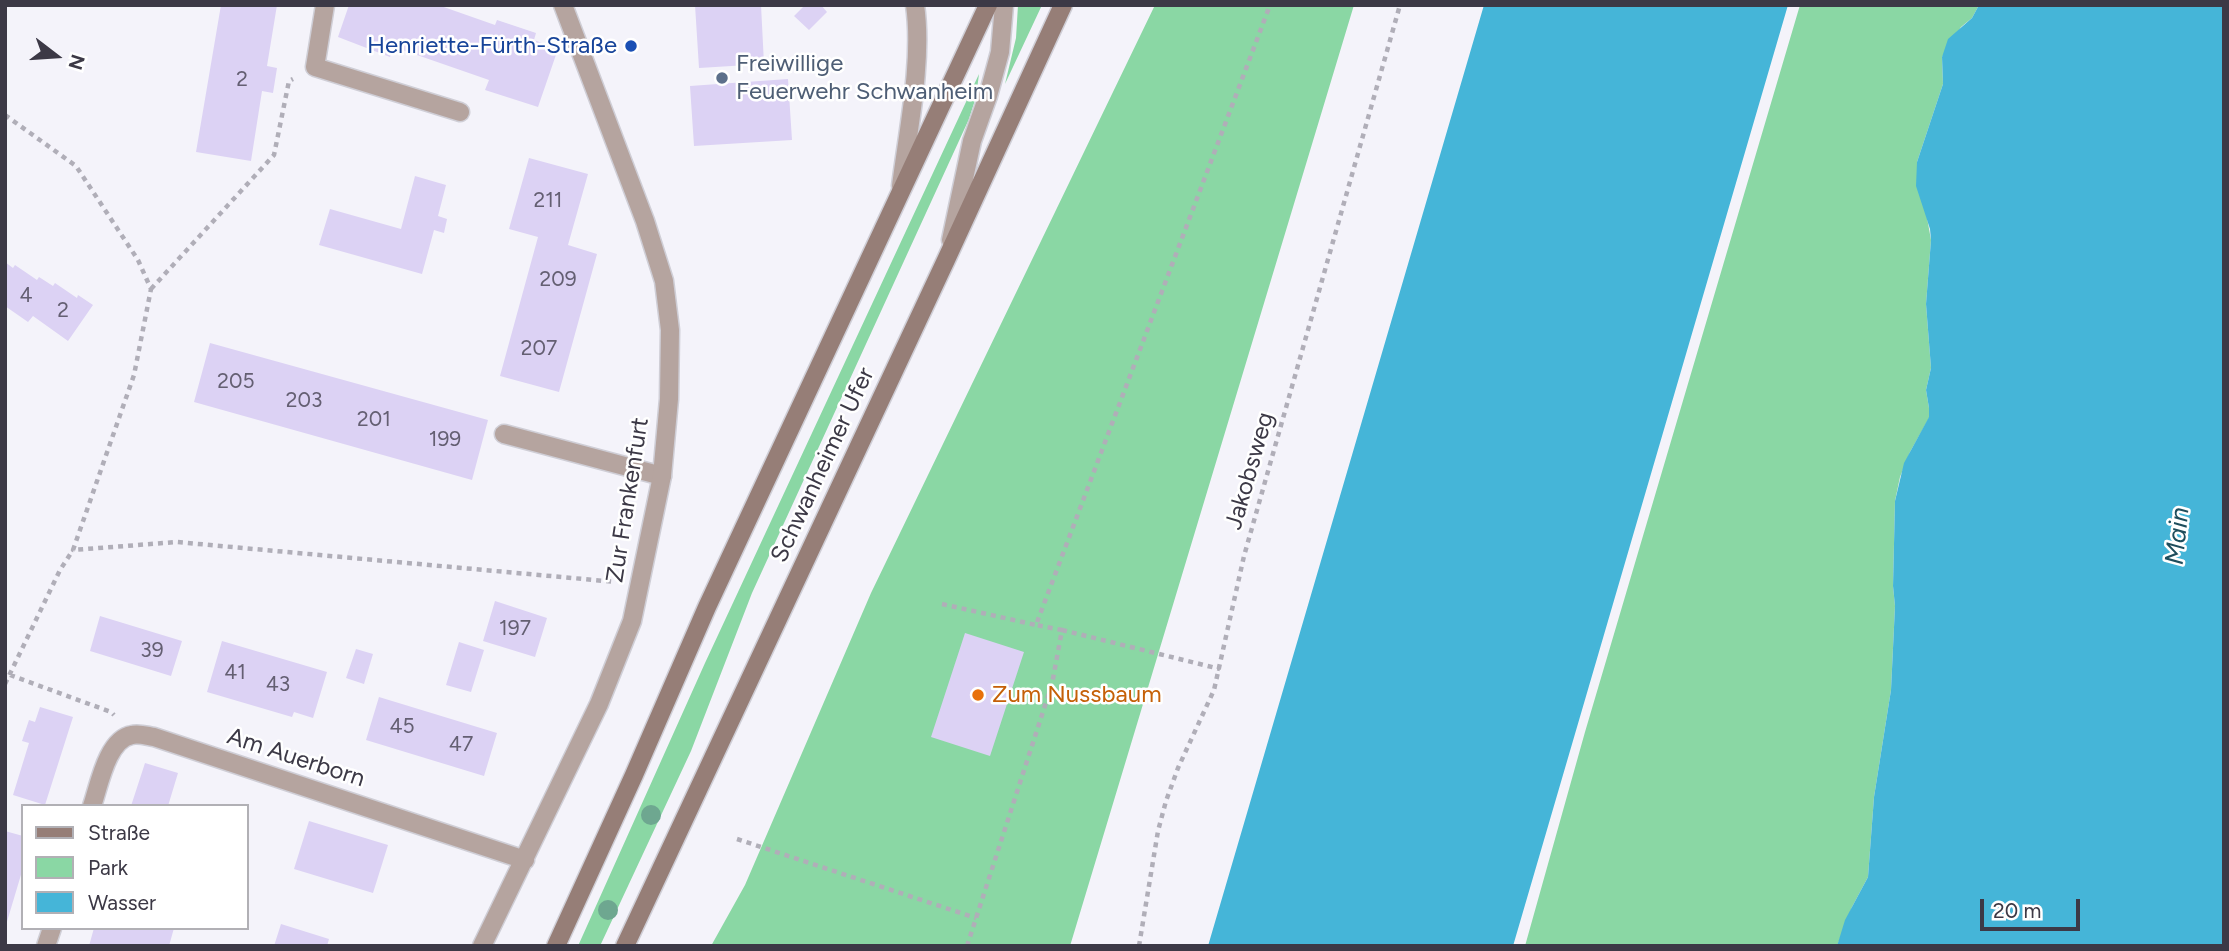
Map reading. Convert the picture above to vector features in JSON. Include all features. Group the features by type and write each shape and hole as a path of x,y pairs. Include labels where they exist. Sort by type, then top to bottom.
{"main road":[{"name":"Schwanheimer Ufer","path":"556,946 707,607 988,5"},
{"name":"Schwanheimer Ufer","path":"625,946 947,260 1063,5"}],"street":[{"path":"325,5 315,67 460,112"},
{"name":"Zur Frankenfurt","path":"482,946 599,704 632,621 662,476 669,399 670,330 664,281 645,220 563,5"},
{"path":"901,192 916,57 915,5"},
{"path":"947,260 972,141 1000,52 1004,5"},
{"path":"505,434 662,476"},
{"path":"93,804 109,754 119,741 130,734"},
{"name":"Am Auerborn","path":"130,734 154,737 525,860"}],"path":[{"path":"1037,625 1270,5"},
{"name":"Jakobsweg","path":"1139,946 1157,831 1178,768 1214,690 1244,556 1400,5"},
{"path":"5,684 60,570 73,550 134,375 151,289 274,155 289,81 315,67"},
{"path":"5,115 76,166 138,260 151,289"},
{"path":"73,550 177,542 640,584"},
{"path":"942,604 1220,669"},
{"path":"967,946 1052,684 1062,630"},
{"path":"10,675 111,712 130,734"},
{"path":"737,839 976,918"}],"green space":[{"path":"1018,5 1042,5 1005,84 1016,38"},
{"path":"1155,5 1354,5 1070,946 711,946 745,885 871,593"},
{"path":"1800,5 1979,5 1942,57 1943,84 1917,162 1931,240 1926,304 1931,368 1926,390 1929,418 1910,452 1900,477 1895,501 1895,606 1891,690 1874,797 1868,877 1852,907 1837,946 1525,946 1585,732"},
{"path":"979,74 969,119 752,593 691,751 600,946 578,946 705,663"}],"water":[{"path":"1484,5 1788,5 1513,946 1208,946"},
{"name":"Main","path":"1979,5 2224,5 2224,946 1837,946 1845,920 1868,877 1874,797 1891,690 1895,606 1895,501 1904,463 1929,417 1926,390 1931,368 1926,304 1931,240 1916,186 1917,162 1943,84 1942,57 1948,39 1972,18"}],"building":[{"path":"221,5 277,5 267,66 277,68 273,93 262,91 251,161 196,152"},
{"path":"349,5 438,5 495,25 497,20 536,33 534,40 558,49 538,107 485,90 489,80 393,47 390,57 338,37"},
{"path":"695,5 761,5 764,64 699,68"},
{"path":"805,5 821,5 827,12 809,30 794,16"},
{"path":"788,79 792,140 694,146 690,86"},
{"path":"529,158 588,174 568,245 597,254 559,392 500,376 538,237 509,229"},
{"path":"415,176 446,185 438,216 447,219 444,233 434,230 422,274 319,245 330,209 401,229"},
{"path":"5,262 13,268 15,265 37,280 39,277 53,286 55,283 93,305 68,341 33,316 28,322 5,306"},
{"path":"210,343 488,420 472,480 194,402"},
{"path":"495,601 547,618 535,657 483,641"},
{"path":"100,616 182,641 171,676 90,651"},
{"name":"Zum Nussbaum","path":"965,633 1024,652 990,756 931,737"},
{"path":"222,641 327,672 313,718 294,712 292,717 207,692"},
{"path":"459,642 484,650 471,692 446,685"},
{"path":"356,649 373,654 364,684 346,678"},
{"path":"379,697 497,733 484,776 366,740"},
{"path":"40,707 73,717 45,804 13,795 29,743 22,741 29,720 35,722"},
{"path":"145,763 178,773 169,804 132,804"},
{"path":"309,821 388,845 373,893 294,869"},
{"path":"5,831 21,835 21,875 6,925"},
{"path":"281,924 329,939 327,946 274,946"},
{"path":"93,930 173,930 169,946 89,946"}],"place":[{"name":"Henriette-Fürth-Straße","path":"631,46"},
{"name":"Freiwillige Feuerwehr Schwanheim","path":"722,78"},
{"name":"Zum Nussbaum","path":"978,695"}]}
